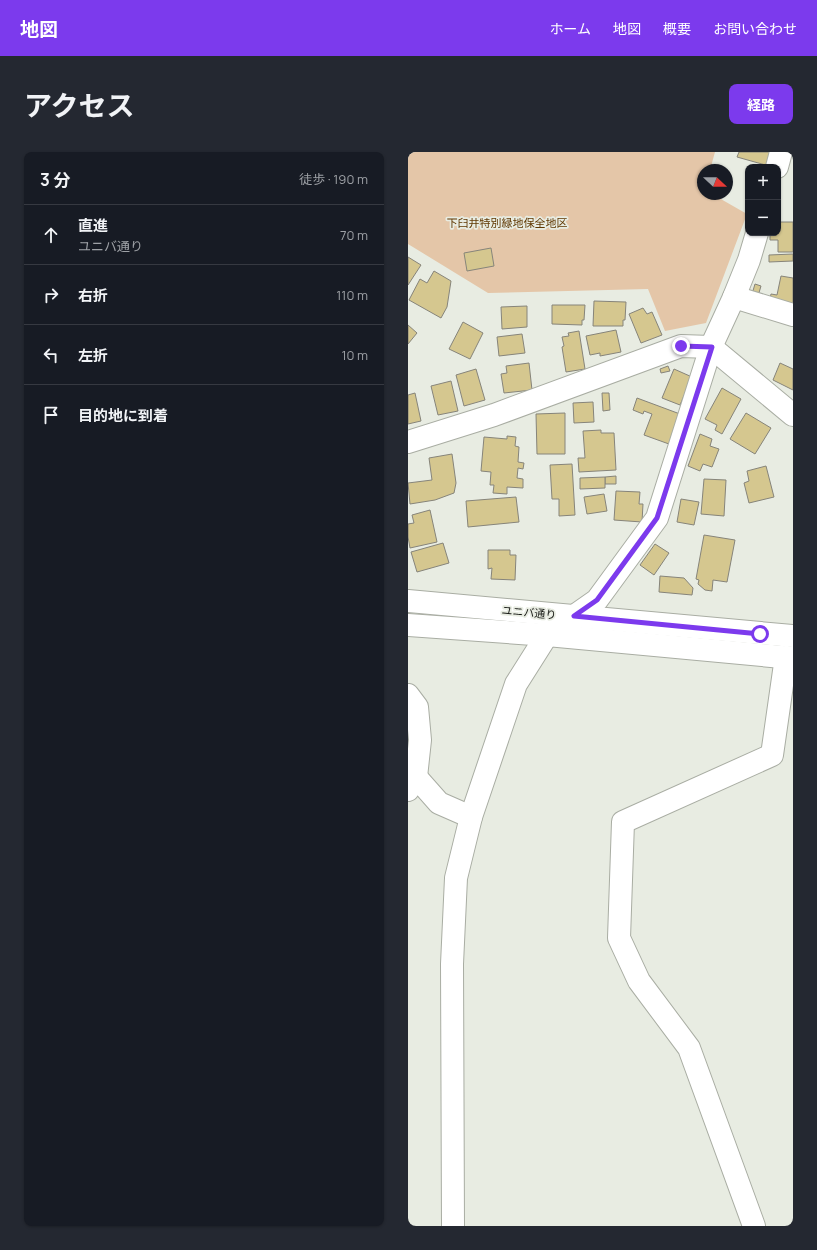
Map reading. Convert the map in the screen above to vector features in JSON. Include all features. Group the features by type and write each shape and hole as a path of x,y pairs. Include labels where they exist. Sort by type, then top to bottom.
{"street":[{"path":"778,164 781,152"},
{"path":"453,1226 452,964 456,878 471,817 516,684 547,635 597,600 657,518 712,347 749,260 756,236"},
{"path":"734,297 793,315"},
{"path":"408,442 494,415 681,346 712,347 793,415"},
{"name":"ユニバ通り","path":"408,601 793,636"},
{"name":"ユニバ通り","path":"408,625 547,635 790,658"},
{"path":"754,1226 689,1048 639,981 619,938 623,822 772,755 790,658"},
{"path":"408,695 417,707 420,740 412,783 439,803 471,817"}],"green space":[{"name":"下臼井特別緑地保全地区","path":"408,152 715,152 712,164 697,164 697,200 722,200 745,213 745,219 706,323 665,331 648,289 488,293 408,244"}],"building":[{"path":"739,152 773,152 770,164 762,164 737,157"},
{"path":"781,222 793,222 793,252 778,252 778,240 770,240 770,236 781,236"},
{"path":"491,248 494,266 467,271 464,253"},
{"path":"793,254 793,261 769,262 769,255"},
{"path":"408,257 421,265 408,285"},
{"path":"434,271 451,281 447,307 441,318 409,300 420,279 427,283"},
{"path":"781,276 793,278 793,308 769,303 771,294 777,295"},
{"path":"755,284 761,286 758,296 752,294"},
{"path":"594,301 626,302 625,320 623,320 623,326 593,326"},
{"path":"552,305 585,305 584,320 582,320 582,325 552,324"},
{"path":"527,306 527,327 502,329 501,307"},
{"path":"643,308 647,314 652,312 662,335 641,343 629,314"},
{"path":"463,322 483,333 470,359 449,349"},
{"path":"408,325 417,333 408,344"},
{"path":"616,330 621,352 600,356 600,353 590,355 586,336"},
{"path":"579,331 585,369 566,372 562,337 569,336 568,333"},
{"path":"522,334 525,353 499,356 497,337"},
{"path":"529,363 532,390 504,393 501,374 507,373 506,366"},
{"path":"780,363 793,369 793,390 773,380"},
{"path":"668,366 670,371 661,373 660,369"},
{"path":"476,369 485,400 464,406 456,375"},
{"path":"674,369 692,377 680,405 662,398"},
{"path":"451,381 458,411 438,415 431,386"},
{"path":"722,388 741,399 722,434 715,430 717,425 705,419"},
{"path":"415,393 421,421 408,424 408,395"},
{"path":"602,393 609,393 610,410 603,411"},
{"path":"637,398 680,414 669,444 644,435 652,414 644,411 643,414 633,410"},
{"path":"593,402 594,422 574,423 573,403"},
{"path":"565,413 565,454 537,454 536,414"},
{"path":"746,413 771,428 755,454 730,439"},
{"path":"601,430 601,433 614,433 616,470 579,472 578,458 585,458 583,431"},
{"path":"700,434 712,439 710,446 719,449 712,467 703,464 700,471 688,466"},
{"path":"507,436 516,437 515,446 519,447 518,462 524,463 523,469 518,468 517,478 523,479 523,488 507,487 507,494 493,493 494,485 490,485 491,472 481,471 484,437 507,439"},
{"path":"452,454 456,483 454,493 435,500 410,504 408,483 432,480 429,458"},
{"path":"572,464 575,515 559,516 559,499 552,499 550,465"},
{"path":"766,466 774,497 749,503 744,483 749,481 747,471"},
{"path":"616,476 616,484 605,484 605,477"},
{"path":"605,477 605,488 580,489 580,478"},
{"path":"704,479 726,480 724,516 701,514"},
{"path":"616,491 640,492 639,504 643,504 642,522 614,520"},
{"path":"604,494 607,511 587,514 584,497"},
{"path":"516,497 519,522 468,527 466,501"},
{"path":"681,499 699,502 694,525 677,522"},
{"path":"430,510 437,542 410,548 408,524 414,523 412,515"},
{"path":"704,535 735,540 727,582 713,580 712,591 705,590 698,584 699,580 696,579"},
{"path":"443,543 449,563 417,572 411,552"},
{"path":"655,544 669,553 654,575 640,565"},
{"path":"488,550 510,550 510,555 516,555 515,580 491,579 492,568 488,569"},
{"path":"660,576 684,578 693,588 692,595 659,592"}],"route":[{"path":"681,346 712,347 657,518 597,600 574,616 760,634"}]}
